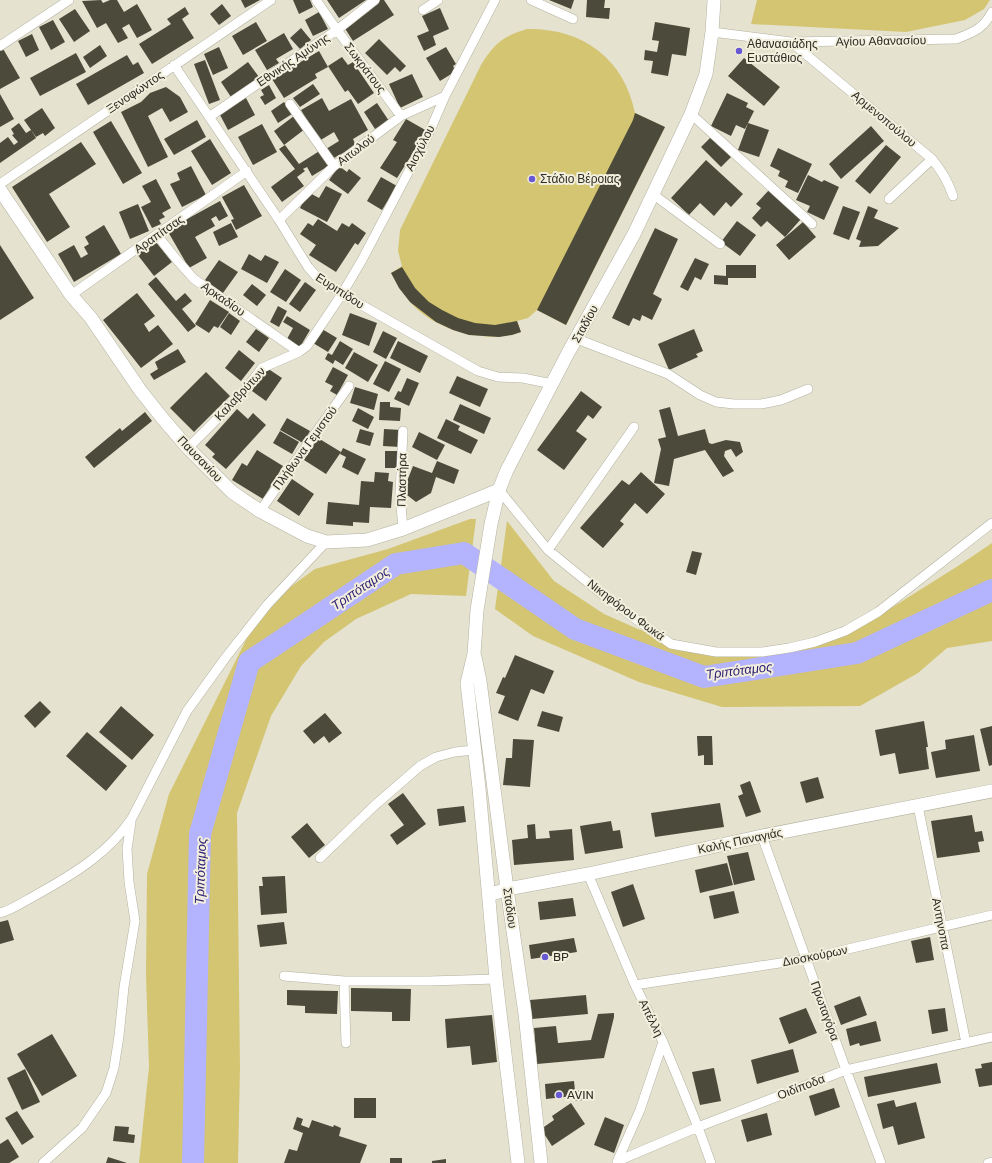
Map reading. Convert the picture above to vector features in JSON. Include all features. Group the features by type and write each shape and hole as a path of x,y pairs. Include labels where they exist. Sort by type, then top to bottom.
{"main road":[{"name":"Σταδίου","path":"518,1163 496,978 467,683 474,654 477,610 491,524 499,490 507,470 634,234 654,195 691,114 706,74 712,32 714,0"},
{"name":"Παυσανίου","path":"0,190 71,296 90,318 140,390 188,448 232,492 260,511 307,536 326,542 367,540 404,529 499,490"},
{"name":"Σταδίου","path":"474,654 480,681 525,1014 541,1163"},
{"name":"Καλής Παναγιάς","path":"489,895 507,889 588,874 762,836 992,791"}],"street":[{"path":"0,46 69,0"},
{"name":"Ξενοφώντος","path":"0,184 271,0"},
{"name":"Σωκράτους","path":"316,0 401,116"},
{"name":"Εθνικής Αμύνης","path":"209,117 337,30 375,0"},
{"path":"422,10 438,0"},
{"name":"Αισχύλου","path":"342,294 362,260 429,132 445,96 495,0"},
{"path":"531,0 573,19"},
{"name":"Αγίου Αθανασίου","path":"712,32 791,42 956,39 973,32 986,23 992,12"},
{"name":"Αρμενοπούλου","path":"791,42 932,159 943,171 953,196"},
{"name":"Ευριπίδου","path":"174,65 279,220 308,267 316,276 342,294 478,371 498,377 523,378 552,384"},
{"name":"Αιτωλού","path":"279,220 334,166 401,116 445,96"},
{"path":"290,104 334,166"},
{"path":"691,114 812,224"},
{"path":"889,199 932,159"},
{"name":"Αραπίτσας","path":"71,296 247,172"},
{"path":"654,195 720,244"},
{"name":"Αρκαδίου","path":"157,235 194,279 299,352"},
{"name":"Καλαβρύτων","path":"188,448 242,394 262,368 299,352 307,346 342,294"},
{"path":"577,339 668,374 700,395 716,402 760,404 781,400 808,389"},
{"name":"Πλήθωνα Γεμιστού","path":"260,511 349,386"},
{"path":"548,550 634,427"},
{"name":"Πλαστήρα","path":"403,431 400,494 404,529"},
{"name":"Νικηφόρου Φωκά","path":"499,490 548,550 612,602 671,644 716,652 762,652 789,648 815,642 852,627 878,612 992,523"},
{"path":"0,913 64,879 100,854 123,831 132,818 187,711 226,657 267,605 326,542"},
{"path":"320,858 374,806 420,766 436,758 455,752 474,750"},
{"name":"Αντηνοπα","path":"918,806 966,1043"},
{"path":"43,1163 82,1128 106,1093 114,1068 124,987 135,921 129,882 127,849 132,818"},
{"name":"Πρωταγόρα","path":"762,836 881,1163"},
{"name":"Απέλλη","path":"588,874 635,985 663,1042 711,1163"},
{"name":"Διοσκούρων","path":"635,985 806,959 992,915"},
{"path":"284,976 344,981 429,981 496,978"},
{"path":"344,981 346,1043"},
{"name":"Οιδίποδα","path":"618,1162 698,1127 846,1070 992,1037"},
{"path":"618,1162 640,1110 663,1042"},
{"path":"988,1163 992,1162"}],"shaded area":[{"path":"757,0 990,0 984,9 965,20 906,32 751,24"},
{"name":"Στάδιο Βέροιας","path":"527,29 547,30 566,34 598,50 610,62 621,77 629,94 635,113 665,127 566,325 537,310 528,318 517,321 521,332 507,336 477,336 446,327 420,312 410,302 391,273 402,266 398,251 400,230 481,65 495,46 505,38"},
{"path":"470,519 476,519 466,596 411,594 356,619 324,642 301,666 271,716 237,813 240,1068 238,1163 139,1163 149,1067 146,975 147,874 169,794 247,638 271,601 315,569 388,549"},
{"path":"507,521 554,581 604,614 638,629 688,647 753,655 853,632 992,543 992,641 947,648 918,673 860,706 722,707 639,682 533,636 495,609"}],"building":[{"path":"101,0 103,3 110,0 117,0 124,12 137,4 152,30 137,38 129,24 122,28 128,38 118,43 106,23 97,28 82,1"},
{"path":"241,0 260,0 245,8"},
{"path":"293,0 310,0 313,7 299,14"},
{"path":"327,0 366,0 339,18"},
{"path":"377,0 384,0 394,15 353,41 344,27 369,11 366,7"},
{"path":"549,0 574,0 571,9"},
{"path":"587,0 605,0 604,8 610,8 609,19 586,17"},
{"path":"222,4 231,16 219,25 210,14"},
{"path":"185,7 189,14 182,19 194,38 152,64 139,44 171,24 167,19"},
{"path":"440,8 449,29 433,36 436,45 424,51 417,36 429,31 422,16"},
{"path":"75,9 90,31 74,42 59,19"},
{"path":"319,12 328,29 313,36 305,20"},
{"path":"53,20 65,42 51,50 39,27"},
{"path":"256,22 267,41 243,55 232,36"},
{"path":"655,22 690,28 686,56 672,54 668,76 651,73 653,61 644,60 645,50 657,52 659,41 652,40"},
{"path":"301,28 311,40 300,49 290,38"},
{"path":"284,33 293,49 276,59 279,63 267,70 255,50"},
{"path":"32,34 39,50 26,57 18,41"},
{"path":"379,39 406,66 400,72 395,67 387,75 365,53"},
{"path":"100,45 107,56 90,68 83,57"},
{"path":"2,47 20,78 0,89 0,49"},
{"path":"219,47 228,68 213,75 204,54"},
{"path":"446,47 456,64 453,66 456,71 440,81 426,58"},
{"path":"319,51 328,67 315,74 317,78 284,98 272,79"},
{"path":"76,53 86,72 40,96 30,78"},
{"path":"127,55 133,65 138,62 144,73 88,105 76,84"},
{"path":"342,57 348,65 353,62 374,93 358,104 348,90 345,92 328,66"},
{"path":"744,58 780,87 764,106 728,76"},
{"path":"205,60 220,100 209,104 194,64"},
{"path":"248,62 259,77 231,97 221,82"},
{"path":"412,74 423,97 400,108 389,84"},
{"path":"313,84 320,94 300,107 293,98"},
{"path":"269,85 276,98 265,105 260,97 264,95 261,90"},
{"path":"166,87 180,97 188,112 170,122 162,108 148,116 168,157 148,167 121,112 141,102 150,93"},
{"path":"727,93 748,103 746,107 754,111 745,129 736,125 731,136 711,126"},
{"path":"0,94 14,119 0,127"},
{"path":"246,98 255,115 228,130 219,113"},
{"path":"322,98 329,111 351,99 368,130 353,139 356,146 332,159 326,149 339,141 334,132 319,141 301,110"},
{"path":"284,102 292,114 278,123 271,111"},
{"path":"377,103 389,121 375,129 364,112"},
{"path":"42,108 55,128 45,136 43,133 36,137 24,120"},
{"path":"635,113 665,127 566,325 537,310 633,120"},
{"path":"294,116 305,129 284,145 274,131"},
{"path":"406,119 427,131 397,178 380,168 397,142 393,140"},
{"path":"197,120 206,137 174,155 164,139"},
{"path":"111,121 142,173 123,184 93,132"},
{"path":"19,123 26,133 31,130 36,138 0,163 0,143 8,137 14,145 18,142 12,135 14,134 11,129"},
{"path":"748,123 769,130 759,157 738,150"},
{"path":"262,124 277,152 253,165 238,137"},
{"path":"871,126 884,141 841,179 829,164"},
{"path":"711,137 731,157 721,167 701,147"},
{"path":"210,139 231,173 212,185 191,151"},
{"path":"81,142 96,164 49,194 70,227 47,242 12,187"},
{"path":"285,145 299,164 321,150 330,165 312,176 307,167 303,169 305,171 297,177 304,186 282,202 271,187 295,169 279,149"},
{"path":"886,145 901,157 870,194 855,181"},
{"path":"778,148 812,164 798,193 785,187 788,181 778,176 780,171 770,166"},
{"path":"706,160 743,194 731,207 726,202 714,216 700,203 689,215 671,198"},
{"path":"191,166 206,195 182,207 170,184 180,180 177,173"},
{"path":"339,166 347,172 349,169 361,178 348,194 329,180"},
{"path":"808,175 822,182 824,180 839,187 824,220 807,212 810,206 796,200"},
{"path":"381,177 397,186 382,210 367,201"},
{"path":"156,179 171,208 162,213 165,217 159,220 161,224 152,228 141,207 151,202 142,186"},
{"path":"244,185 262,216 236,230 231,220 234,219 222,197"},
{"path":"326,186 342,194 327,222 300,208 308,192 319,198"},
{"path":"769,190 801,219 785,237 767,221 761,227 752,218 761,208 756,204"},
{"path":"220,201 228,216 219,221 216,216 211,219 215,226 195,237 207,258 189,268 167,230"},
{"path":"138,204 149,231 130,239 119,212"},
{"path":"843,206 860,212 849,240 833,234"},
{"path":"868,206 878,210 874,218 899,228 878,246 859,247 861,241 856,239"},
{"path":"318,219 337,231 342,223 349,227 352,223 366,233 358,245 355,243 336,272 309,255 316,245 300,234 308,223 313,226"},
{"path":"737,221 756,235 740,256 721,242"},
{"path":"803,222 816,237 789,260 776,245"},
{"path":"231,223 238,237 219,246 213,232"},
{"path":"104,225 121,254 74,282 58,254 74,245 81,258 88,254 84,247 89,244 85,237"},
{"path":"655,228 678,239 653,294 662,299 652,320 642,315 640,321 633,318 629,326 612,318"},
{"path":"155,241 172,262 154,276 137,254"},
{"path":"0,245 34,298 0,320"},
{"path":"249,254 261,261 265,255 279,262 267,283 241,269"},
{"path":"695,258 709,264 701,280 695,277 688,291 680,287"},
{"path":"219,260 238,272 223,293 205,280"},
{"path":"726,265 756,265 756,278 728,278 728,285 714,284 714,275 726,276"},
{"path":"402,267 415,288 429,302 442,310 458,318 475,323 495,325 517,321 521,332 499,337 469,335 453,330 436,322 410,302 399,288 391,273"},
{"path":"285,269 301,280 286,302 270,292"},
{"path":"156,277 176,301 185,293 192,301 182,309 196,326 188,332 148,284"},
{"path":"305,282 316,290 300,312 289,304"},
{"path":"252,284 266,295 257,306 243,295"},
{"path":"137,293 155,316 144,324 149,332 158,325 173,344 141,368 103,320"},
{"path":"210,300 229,312 218,328 214,326 209,333 195,324"},
{"path":"278,306 287,311 279,327 270,322"},
{"path":"229,313 240,321 231,335 220,327"},
{"path":"350,313 377,323 369,346 342,335"},
{"path":"287,316 310,330 300,347 287,339 293,328 283,322"},
{"path":"256,329 269,338 259,352 246,342"},
{"path":"322,329 337,338 328,352 313,343"},
{"path":"694,329 703,351 696,354 698,357 669,370 658,344"},
{"path":"383,331 397,338 386,359 373,352"},
{"path":"340,341 353,349 343,365 335,360 333,364 325,359 328,353 332,355"},
{"path":"398,341 428,356 420,373 390,358"},
{"path":"178,349 186,362 154,380 150,374 158,369 155,362"},
{"path":"239,350 255,363 241,381 225,368"},
{"path":"354,352 378,365 368,382 345,368"},
{"path":"385,361 401,369 389,392 373,384"},
{"path":"333,367 348,375 337,395 330,391 333,386 325,382"},
{"path":"267,368 282,378 266,401 252,391"},
{"path":"206,372 230,396 194,432 170,408"},
{"path":"457,376 488,389 480,407 449,393"},
{"path":"407,378 419,383 409,406 394,399 398,391 401,392"},
{"path":"355,387 378,394 374,410 350,403"},
{"path":"581,391 602,407 593,419 588,415 576,431 587,439 564,470 537,450"},
{"path":"380,402 390,402 390,407 401,408 400,421 379,420"},
{"path":"460,404 491,418 484,434 453,420"},
{"path":"670,407 678,436 705,429 709,443 712,444 726,440 740,442 743,452 736,457 731,449 725,451 724,456 734,471 723,477 705,450 674,459 669,486 654,483 661,449 658,439 666,437 659,410"},
{"path":"358,408 374,417 368,429 352,421"},
{"path":"237,409 248,419 253,413 266,425 226,469 212,457 215,454 205,445"},
{"path":"145,412 152,421 94,468 85,457 120,428 122,431"},
{"path":"287,418 310,431 303,443 280,430"},
{"path":"446,419 460,426 458,430 478,440 471,454 437,438"},
{"path":"360,429 374,433 370,446 356,442"},
{"path":"384,429 401,430 400,447 383,446"},
{"path":"280,431 299,442 292,454 273,443"},
{"path":"419,432 445,445 437,460 412,447"},
{"path":"318,438 341,452 326,474 304,460"},
{"path":"343,448 366,459 358,475 342,467 346,457 340,454"},
{"path":"257,450 283,466 263,499 232,480 242,463 247,466"},
{"path":"385,451 400,451 400,468 385,468"},
{"path":"437,461 459,470 454,484 436,477 431,493 416,502 407,495 404,489 413,466 432,473"},
{"path":"375,472 389,473 388,481 393,482 391,508 370,507 369,523 353,522 353,526 326,524 328,502 359,505 361,481 374,482"},
{"path":"641,472 665,494 647,514 635,503 620,521 624,524 603,548 580,528 622,480 629,485"},
{"path":"292,479 314,494 299,516 277,501"},
{"path":"692,551 702,553 696,575 686,572"},
{"path":"515,655 554,671 544,694 531,689 518,721 498,713 505,696 496,693 503,677 505,678"},
{"path":"40,701 51,712 35,728 24,716"},
{"path":"121,706 154,735 132,760 99,732"},
{"path":"542,711 563,717 559,732 537,726"},
{"path":"325,713 342,733 329,743 324,736 314,744 303,731"},
{"path":"924,721 928,747 926,747 929,769 899,774 895,753 880,756 875,730"},
{"path":"992,726 992,765 989,766 980,729"},
{"path":"87,732 127,766 106,791 66,756"},
{"path":"974,735 980,771 936,778 931,752 946,749 945,740"},
{"path":"697,736 712,736 713,765 704,765 704,755 698,756"},
{"path":"513,739 534,740 530,787 503,785 506,758 512,758"},
{"path":"818,777 824,798 806,803 800,782"},
{"path":"750,781 761,812 746,817 738,796 743,794 740,785"},
{"path":"403,793 426,824 397,845 390,835 404,825 388,804"},
{"path":"720,803 724,827 655,837 651,813"},
{"path":"464,806 466,822 439,826 437,809"},
{"path":"972,815 975,832 982,831 984,841 978,842 980,852 937,858 931,821"},
{"path":"611,821 613,831 620,830 623,848 585,854 580,826"},
{"path":"307,823 325,845 309,858 291,837"},
{"path":"535,824 536,839 550,838 549,831 572,829 574,860 514,865 512,840 528,838 527,825"},
{"path":"748,852 755,880 734,885 727,856"},
{"path":"727,863 733,885 700,893 695,870"},
{"path":"285,876 287,913 261,915 259,886 263,886 262,877"},
{"path":"633,884 645,919 623,927 611,892"},
{"path":"734,891 739,913 714,919 709,896"},
{"path":"573,898 576,916 540,920 538,902"},
{"path":"8,920 14,940 0,944 0,922"},
{"path":"284,922 287,944 260,947 257,925"},
{"path":"930,937 934,960 916,963 911,941"},
{"path":"574,938 577,952 531,959 529,945"},
{"path":"351,988 411,989 410,1021 392,1021 392,1012 351,1011"},
{"path":"287,990 338,991 337,1014 305,1013 305,1006 287,1005"},
{"path":"586,995 588,1014 532,1019 530,1000"},
{"path":"860,996 867,1015 841,1025 834,1006"},
{"path":"806,1008 817,1033 789,1044 779,1018"},
{"path":"945,1008 948,1031 932,1034 928,1010"},
{"path":"614,1013 604,1058 537,1064 534,1028 556,1026 558,1043 591,1040 598,1014"},
{"path":"492,1015 497,1062 472,1065 470,1046 447,1048 445,1019"},
{"path":"876,1021 881,1041 860,1046 859,1043 850,1046 846,1029"},
{"path":"52,1034 77,1076 42,1096 17,1054"},
{"path":"793,1049 799,1072 757,1084 751,1060"},
{"path":"992,1062 992,1085 979,1087 975,1069 982,1068 981,1064"},
{"path":"937,1063 941,1083 868,1097 864,1077"},
{"path":"714,1068 721,1101 700,1105 692,1072"},
{"path":"25,1069 40,1102 22,1110 7,1078"},
{"path":"574,1081 575,1091 583,1090 584,1100 574,1101 573,1096 546,1099 545,1084"},
{"path":"834,1088 840,1107 815,1116 809,1096"},
{"path":"354,1098 376,1098 376,1118 354,1118"},
{"path":"894,1100 896,1107 916,1102 925,1138 898,1145 893,1126 883,1129 877,1104"},
{"path":"571,1103 585,1124 552,1146 541,1129 554,1120 552,1116"},
{"path":"17,1111 34,1137 22,1145 5,1118"},
{"path":"767,1113 772,1135 747,1142 741,1120"},
{"path":"297,1117 303,1119 301,1125 309,1128 312,1120 333,1127 334,1125 341,1128 339,1136 367,1145 360,1163 284,1163 289,1149 297,1151 303,1133 293,1129"},
{"path":"605,1117 624,1125 614,1153 594,1145"},
{"path":"115,1126 129,1127 128,1134 135,1135 134,1143 113,1141"},
{"path":"8,1139 19,1157 9,1163 0,1163 0,1144"},
{"path":"108,1157 127,1163 106,1163"},
{"path":"390,1158 402,1158 402,1163 390,1163"},
{"path":"446,1159 446,1163 432,1163 432,1161"}],"waterway":[{"name":"Τριπόταμος","path":"193,1163 200,834 249,662 396,564 464,553 575,629 704,677 857,653 992,590"}],"place":[{"name":"Αθανασιάδης Ευστάθιος","path":"739,51"},
{"name":"Στάδιο Βέροιας","path":"532,179"},
{"name":"BP","path":"545,957"},
{"name":"AVIN","path":"559,1095"}]}
